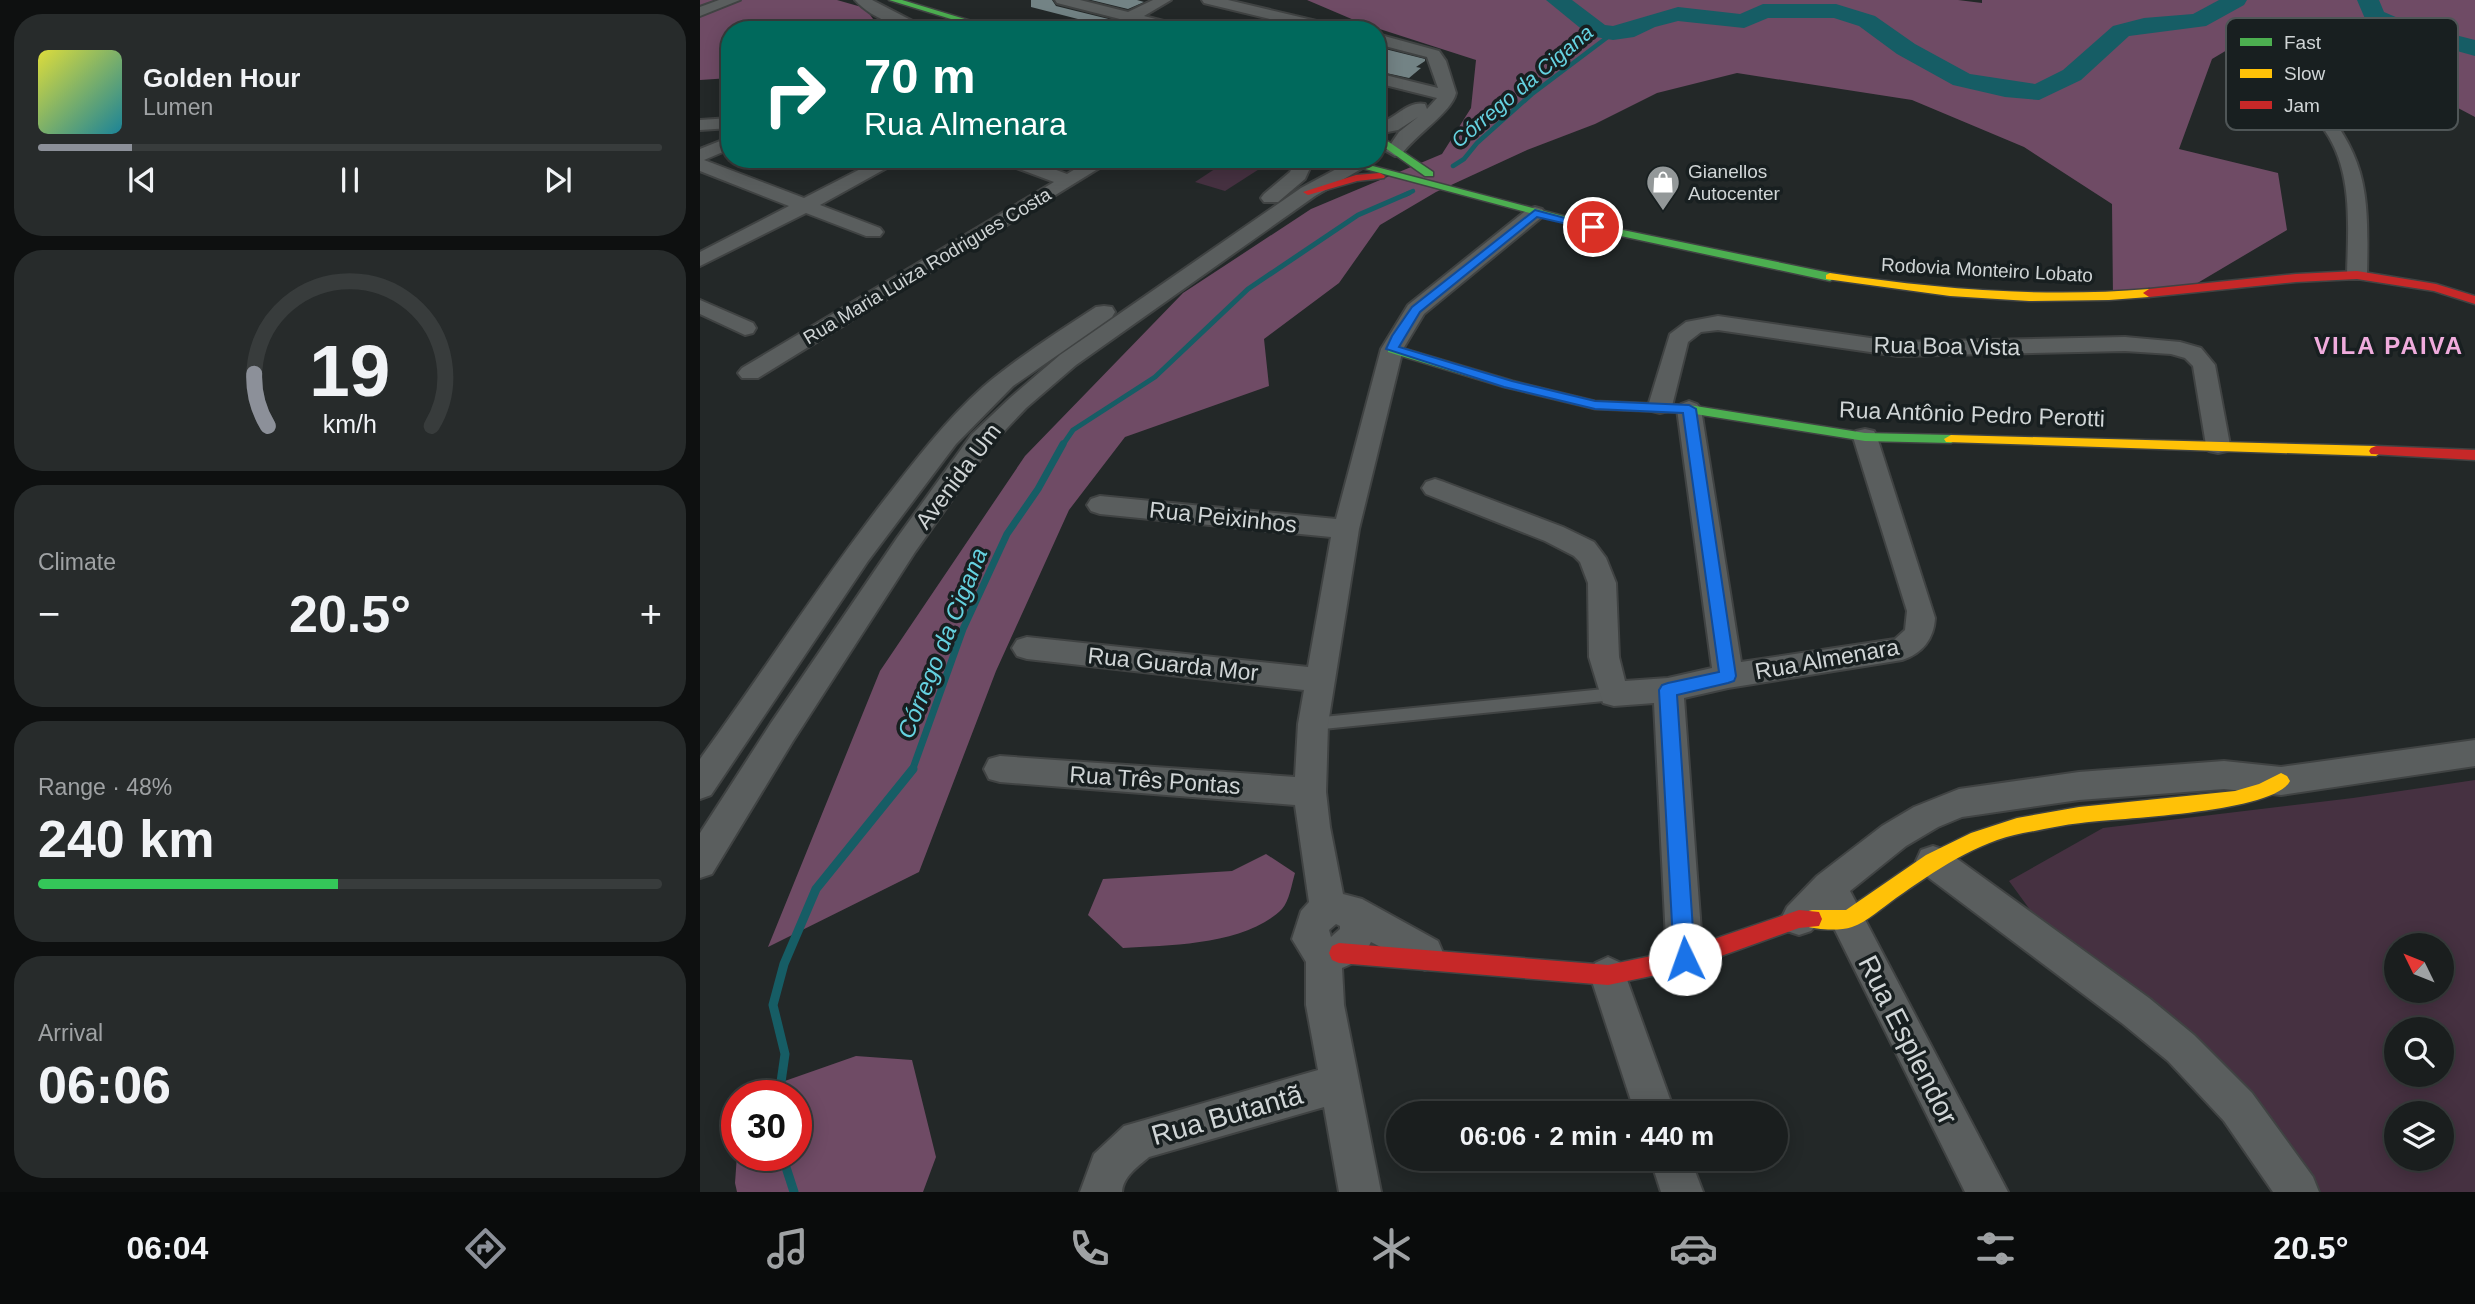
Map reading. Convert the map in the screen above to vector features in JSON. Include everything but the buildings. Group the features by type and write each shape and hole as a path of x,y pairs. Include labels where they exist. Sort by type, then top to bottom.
{"main road":[{"path":"893,0 964,21"},
{"path":"917,8 948,21"},
{"name":"Rodovia Monteiro Lobato","path":"1386,145 1461,192"},
{"name":"Rodovia Monteiro Lobato","path":"1375,168 1535,213 1826,276 1921,291 2044,298 2113,297 2296,278 2357,275 2436,288 2475,300"},
{"path":"1308,192 1356,178 1405,177"},
{"name":"Rua Antônio Pedro Perotti","path":"1392,349 1569,400 1610,406 1689,409 1865,437 2218,445 2472,458"},
{"path":"1332,953 1434,958 1608,975 1645,969 1685,959 1799,919 1849,919 1933,861 1978,839 2017,826 2079,815 2235,799 2264,791 2281,781"}],"street":[{"path":"702,12 733,0"},
{"path":"1062,0 1146,21"},
{"path":"1130,17 1164,0"},
{"path":"1209,0 1299,21"},
{"path":"867,1 885,14 902,21"},
{"path":"1386,41 1433,54 1438,61 1445,93"},
{"path":"1386,80 1445,93"},
{"path":"1386,141 1405,136 1445,93"},
{"path":"1386,136 1392,126 1445,93"},
{"path":"700,125 721,124"},
{"path":"2332,130 2349,164 2358,217 2357,275"},
{"path":"700,156 721,146"},
{"path":"700,165 873,232"},
{"path":"700,260 877,168"},
{"path":"1033,168 1068,181"},
{"name":"Rua Maria Luiza Rodrigues Costa","path":"750,373 1090,168"},
{"path":"700,785 863,548 918,474 962,422 993,392 1040,355 1278,193 1298,175 1301,168"},
{"name":"Avenida Um","path":"700,863 892,567 981,440 1017,403 1068,360 1341,168"},
{"path":"1434,958 1339,910 1313,827 1310,792 1313,724 1346,529 1392,349 1416,310 1535,213"},
{"path":"700,306 745,328"},
{"name":"Rua Boa Vista","path":"1660,406 1678,339 1685,332 1704,323 1751,327 1898,349 2125,344 2160,346 2193,354 2204,365 2218,445"},
{"path":"1689,409 1728,676"},
{"name":"Rua Almenara","path":"1615,694 1668,690 1728,676 1902,649 1916,639 1922,625 1921,611 1865,437"},
{"path":"1435,488 1554,534 1584,549 1592,558 1602,583 1604,657 1615,694"},
{"name":"Rua Peixinhos","path":"1100,505 1346,529"},
{"name":"Rua Guarda Mor","path":"1027,648 1319,680"},
{"path":"1668,690 1685,959"},
{"path":"1799,919 1829,887 1894,836 1926,817 1959,803 2079,786 2224,775 2281,781 2475,753"},
{"name":"Rua Três Pontas","path":"1000,769 1310,792"},
{"path":"1933,861 2136,1011 2181,1048 2238,1107 2298,1192"},
{"name":"Rua Esplendor","path":"1829,887 1849,919 1866,960 1987,1192"},
{"path":"1339,910 1356,916 1359,929 1353,943 1332,953 1325,1005 1360,1192"},
{"path":"1608,975 1651,1101"},
{"name":"Rua Butantã","path":"1101,1192 1108,1168 1138,1140 1339,1083"},
{"path":"1675,1171 1682,1192"}],"lane":[{"path":"1313,724 1615,694"}],"shaded area":[{"path":"700,0 837,0 865,8 875,21 721,21 721,79 700,80"},
{"path":"1307,0 1958,0 1982,3 1982,0 2475,0 2475,117 2458,108 2458,18 2226,18 2226,51 2212,59 2179,149 2278,173 2287,230 2184,291 2113,297 2112,204 2024,147 1912,100 1737,73 1657,93 1595,124 1527,150 1436,192 1380,225 1339,283 1264,339 1269,386 1125,437 1069,510 996,671 919,872 768,947 880,671 1025,456 1183,293 1311,209 1442,154 1471,108 1476,60 1386,31 1386,21 1356,21"},
{"path":"1216,168 1261,168 1225,191 1195,182"},
{"path":"2475,780 2475,1192 2316,1192 2044,929 2009,881 2103,828 2353,798"},
{"path":"1266,854 1295,873 1282,909 1249,930 1207,941 1123,948 1088,915 1103,879 1232,871"},
{"path":"856,1056 912,1060 936,1157 923,1192 737,1192 736,1171 812,1171 812,1080 788,1080"}],"waterway":[{"path":"1557,0 1598,31 1613,33 1626,32 1647,22 1678,14 1744,21 1763,11 1836,11 1867,21 1906,49 1962,80 2005,89 2039,92 2072,75 2121,31 2144,25 2198,21 2236,0"},
{"path":"2368,0 2374,16 2379,18"},
{"name":"Córrego da Cigana","path":"1453,166 1464,159 1477,143 1532,94 1613,33"},
{"path":"2458,42 2475,49"},
{"name":"Córrego da Cigana","path":"1409,193 1413,191"},
{"name":"Córrego da Cigana","path":"1062,446 1073,430 1155,377 1248,289 1358,215 1409,193"},
{"name":"Córrego da Cigana","path":"1405,195 1409,193"},
{"name":"Córrego da Cigana","path":"912,770 963,629 1007,534 1038,489 1063,444"},
{"name":"Córrego da Cigana","path":"781,1080 785,1054 773,1005 784,964 816,889 912,770"},
{"name":"Córrego da Cigana","path":"787,1171 794,1192"}],"traffic: fast":[{"path":"893,0 966,21"},
{"path":"1386,143 1429,174"},
{"path":"1367,168 1593,227 1830,277"},
{"path":"1392,349 1509,384 1595,405 1689,409 1865,437 1951,439"}],"traffic: slow":[{"path":"1830,277 1910,288 2029,297 2149,293"},
{"path":"1951,439 2376,451"},
{"path":"1812,919 1849,919 1933,861 1978,839 2017,826 2079,815 2235,799 2264,791 2281,781"}],"traffic: jam":[{"path":"1308,192 1356,178 1380,176"},
{"path":"2149,293 2296,278 2357,275 2436,288 2475,300"},
{"path":"2376,451 2475,455"},
{"path":"1339,953 1608,975 1685,959 1799,919 1812,919"}],"place":[{"name":"Gianellos Autocenter","path":"1663,212"}],"district":[{"name":"VILA PAIVA","path":"2389,345"}],"route":[{"path":"1593,227 1535,213 1416,310 1392,349 1569,400 1595,405 1689,409 1728,676 1668,690 1685,959"}]}
